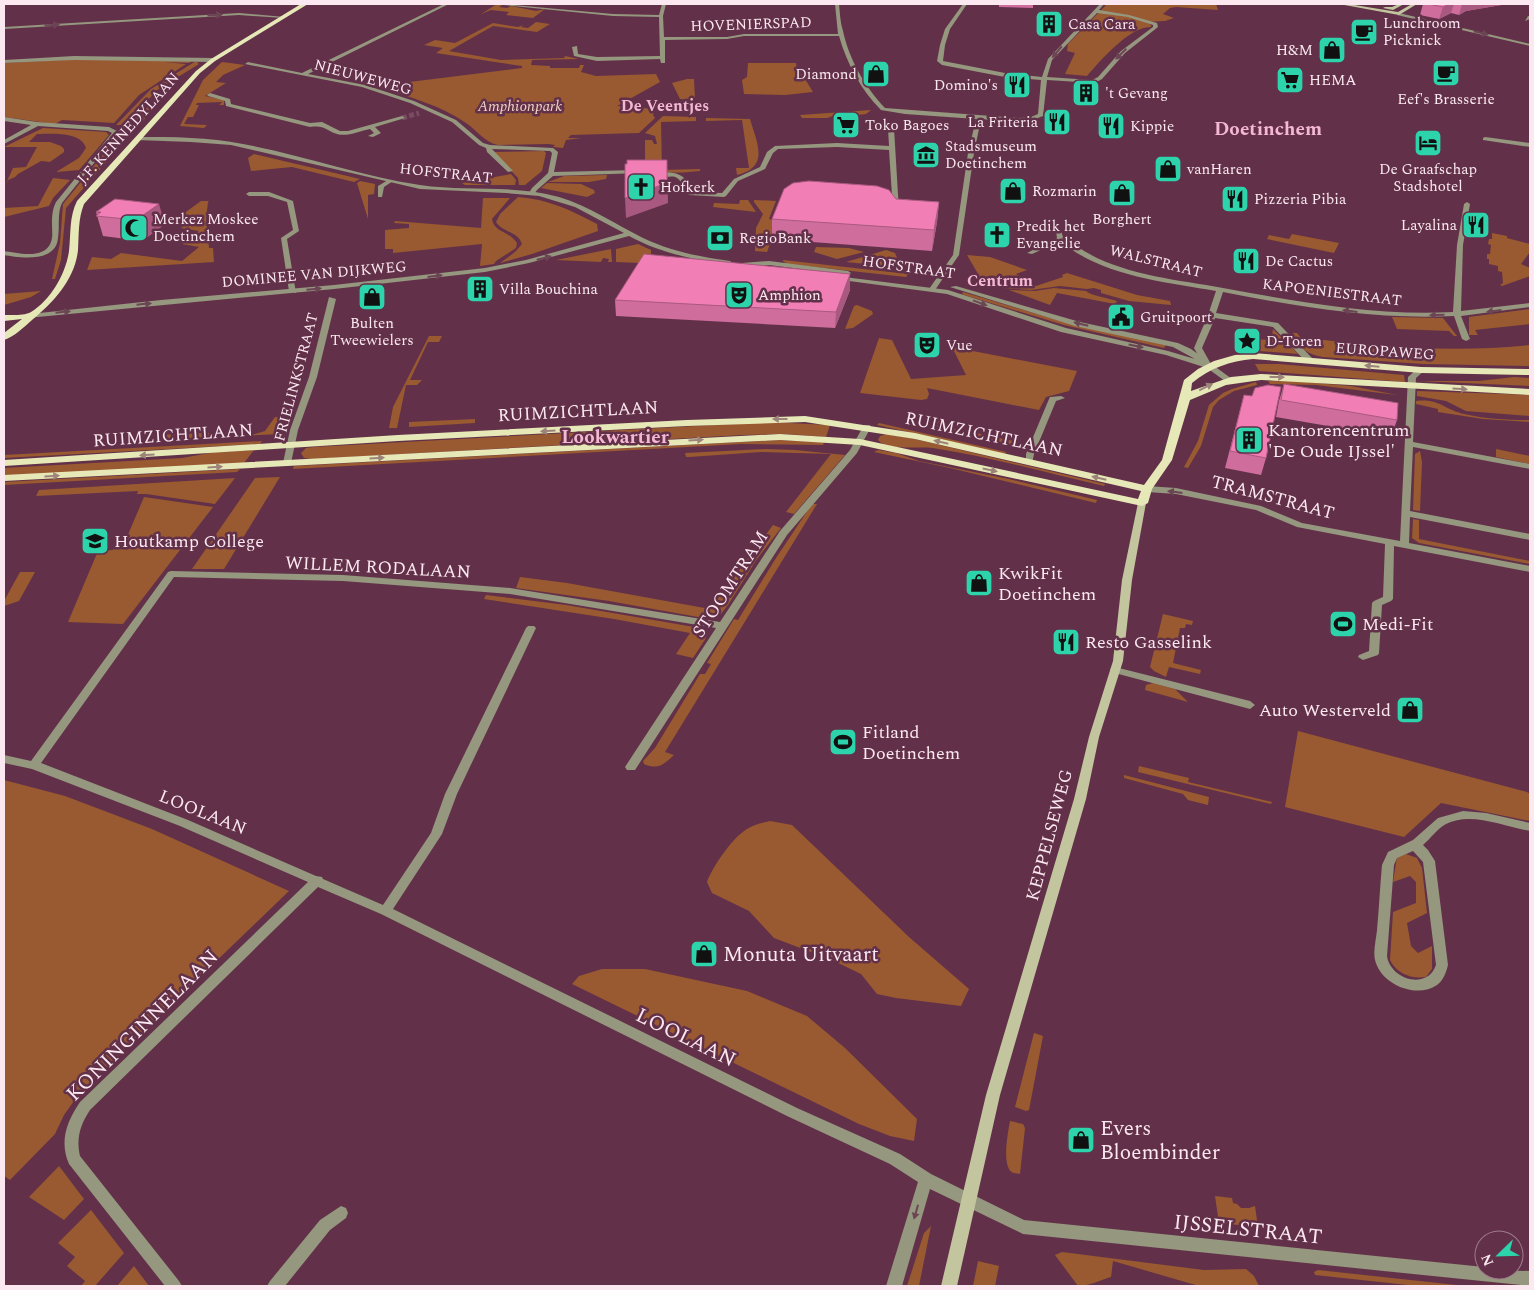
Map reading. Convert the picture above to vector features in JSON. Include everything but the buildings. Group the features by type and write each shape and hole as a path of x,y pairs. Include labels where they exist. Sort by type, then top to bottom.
{"main road":[{"name":"J.F. KENNEDYLAAN","path":"30,316 55,294 68,271 74,242 76,216 80,203 187,83 213,60 305,4"},
{"path":"1341,4 1391,11 1402,4"},
{"path":"1360,4 1401,13 1415,4"},
{"path":"4,318 30,316"},
{"path":"4,337 30,316"},
{"name":"EUROPAWEG","path":"1208,366 1244,357 1420,370 1530,372"},
{"name":"KEPPELSEWEG","path":"949,1286 993,1096 1078,808 1094,737 1115,670 1124,617 1127,580 1142,503 1147,489 1165,465 1185,398 1186,382 1208,366"},
{"name":"EUROPAWEG","path":"1228,379 1295,377 1411,386 1530,392"},
{"path":"1185,398 1228,379"},
{"name":"RUIMZICHTLAAN","path":"4,463 292,444 766,420 805,420 867,427 915,436 1147,489"},
{"name":"RUIMZICHTLAAN","path":"4,478 780,437 860,442 1142,503"}],"street":[{"path":"303,74 447,4"},
{"path":"504,4 613,15 661,16"},
{"path":"575,47 576,55 590,58 663,60 661,16 664,4"},
{"path":"837,4 841,35 856,70 883,109 899,112 1019,120 1039,117 1043,112 1044,79 1050,60 1102,4"},
{"path":"965,4 961,14 952,21 941,47 940,62 1005,75 1089,83 1100,78 1123,52 1156,27 1155,24 1141,19 1095,11"},
{"path":"1401,13 1530,45"},
{"path":"4,28 239,14 283,17"},
{"name":"HOVENIERSPAD","path":"662,39 757,35 841,35"},
{"path":"4,62 74,58 213,60"},
{"name":"NIEUWEWEG","path":"248,64 363,86 430,110 454,121 481,144 489,147 489,151 510,171"},
{"path":"210,95 228,100 228,105 310,125 322,124 339,133 348,133 402,118"},
{"path":"419,113 430,110"},
{"path":"934,286 956,255 971,153 979,117"},
{"path":"4,119 37,124 110,129 116,132 59,202 56,208 52,246 32,256 4,253"},
{"path":"4,142 37,124"},
{"path":"371,127 378,133 371,136"},
{"path":"891,128 896,214"},
{"name":"HOFSTRAAT","path":"138,139 186,140 242,146 390,181 446,190 532,193 557,198 580,207 667,250 742,265 975,292 1069,321 1152,339 1188,350 1228,379"},
{"path":"1486,139 1530,145"},
{"path":"551,174 630,172 675,175 686,179 692,194 724,195 736,180 763,168 770,152 777,148 837,146 892,148"},
{"path":"489,147 551,149 555,152 551,174 532,193"},
{"path":"380,196 381,186 390,181"},
{"path":"249,194 268,194 290,201 296,231 284,238 293,291"},
{"path":"1466,340 1457,314 1459,307 1457,267 1462,226 1468,204"},
{"path":"1030,253 1055,240 1062,239 1059,236 1059,232"},
{"name":"DOMINEE VAN DIJKWEG","path":"30,316 160,302 293,291 485,270 536,260 630,233"},
{"name":"WALSTRAAT","path":"1062,239 1077,251 1116,267 1165,280 1220,290"},
{"name":"HOFSTRAAT","path":"934,286 1064,330 1168,353 1208,366"},
{"path":"1198,348 1220,290"},
{"name":"KAPOENIESTRAAT","path":"1220,290 1302,305 1356,312 1416,315 1457,314 1530,305"},
{"name":"FRIELINKSTRAAT","path":"287,463 294,430 313,377 332,299"},
{"path":"1212,315 1275,325 1310,361"},
{"path":"1188,350 1198,348"},
{"path":"1198,348 1208,366"},
{"path":"1404,545 1411,386 1412,377 1420,370"},
{"path":"1029,462 1030,454 1053,400 1061,398"},
{"name":"STOOMTRAM","path":"631,767 783,533 854,451 867,427"},
{"path":"1409,444 1530,467"},
{"name":"TRAMSTRAAT","path":"1147,489 1176,491 1258,508 1300,525 1530,569"},
{"path":"1404,513 1530,537"},
{"path":"1363,657 1374,653 1377,603 1388,599 1390,542"},
{"name":"WILLEM RODALAAN","path":"34,765 171,574 343,578 510,591 724,626"},
{"path":"385,911 436,834 451,794 531,628"},
{"path":"1115,670 1250,705"},
{"name":"LOOLAAN","path":"4,759 34,765 184,824 318,880 385,911 792,1112 895,1159 926,1179 968,1201"},
{"path":"1414,845 1424,853 1428,862 1442,965 1441,974 1435,980 1424,984 1411,985 1390,975 1381,960 1388,865 1392,856 1414,845 1443,821 1456,817 1491,819 1530,827"},
{"name":"KONINGINNELAAN","path":"174,1286 74,1159 70,1148 70,1133 76,1118 85,1106 318,880"},
{"path":"894,1286 926,1179"},
{"name":"IJSSELSTRAAT","path":"968,1201 1023,1227 1042,1230 1530,1279"},
{"path":"275,1286 325,1226 341,1213"}],"green space":[{"path":"497,4 502,5 499,7 507,8 511,6 536,11 545,9 533,18 506,15 509,12 491,10 481,14"},
{"path":"1107,4 1216,4 1218,10 1170,8 1163,14 1174,18 1165,21 1146,22 1151,27 1143,28 1125,38 1087,76 1065,74 1075,53 1067,51 1068,44"},
{"name":"Amphionpark","path":"536,22 550,24 537,32 493,26 449,51 501,60 564,58 565,56 579,59 532,60 531,65 550,66 550,68 579,68 580,65 584,65 581,72 596,76 656,74 660,82 617,106 655,109 653,115 655,118 639,133 571,135 568,138 581,138 566,140 563,148 553,147 555,145 549,144 498,145 489,142 466,123 446,111 381,87 522,68 522,66 436,53 443,48 424,45 435,40 455,43 493,23 518,27 524,25 521,27 528,28"},
{"path":"84,59 193,60 189,63 164,62 186,64 139,95 114,123 62,120 55,124 4,117 4,63"},
{"path":"196,61 199,64 157,90 125,125 116,125 151,89"},
{"path":"222,62 245,65 223,75 216,82 226,83 205,96 224,100 224,105 219,105 222,102 197,103 196,105 199,105 193,117 188,117 184,124 207,125 204,128 180,126 203,80"},
{"path":"748,63 796,63 798,74 802,74 813,92 785,95 744,94 742,80 747,77"},
{"path":"694,79 695,100 680,99 672,83"},
{"path":"168,85 174,85 140,124 131,124"},
{"path":"871,110 866,114 841,117 836,115 827,118 802,118 800,115"},
{"path":"663,116 696,117 696,121 661,122 662,170 700,169 700,171 678,173 659,170 645,163 645,140 652,140 654,144 657,144 655,136 645,133"},
{"path":"706,118 750,119 759,153 754,166 737,175 736,168 749,168 742,120 706,121"},
{"path":"43,128 106,132 109,135 79,170 56,172 79,158 86,148 83,143 72,136 37,134 29,142 50,142 61,146 64,152 50,162 41,161 8,180 4,188 13,168 26,167 37,147 4,147"},
{"path":"106,151 116,151 66,208 61,260 55,279 52,279 60,243 63,204"},
{"path":"544,151 546,153 542,171 525,185 519,185 518,178 494,152"},
{"path":"254,154 360,179 354,182 292,167 251,171 248,158"},
{"path":"511,174 516,180 515,185 465,185 462,183"},
{"path":"607,175 606,179 589,182 548,182 564,176"},
{"path":"53,178 70,180 53,198 49,206 4,217 4,208 38,206"},
{"path":"360,181 375,184 374,194 368,195 368,219 357,183"},
{"path":"547,183 581,184 594,190 595,193 587,197 541,188"},
{"path":"518,197 539,200 568,210 597,224 598,231 500,263 522,244 514,234 499,226 496,222 500,214"},
{"path":"483,198 510,198 492,219 493,224 499,230 514,239 517,243 516,248 494,264 480,266 482,244 393,253 393,249 385,249 385,230 409,228 409,224 394,223 395,221 481,228"},
{"path":"740,200 748,200 756,212 713,207 714,203 739,204"},
{"path":"754,200 776,201 769,219 779,220 767,252 755,251 756,228 763,214"},
{"path":"201,201 209,201 206,219 209,248 213,248 214,262 87,270 92,257 111,259 121,253 182,261 199,247 182,244 199,231 181,228 190,222 175,220"},
{"path":"1492,233 1530,244 1530,252 1521,264 1530,268 1530,276 1502,286 1500,285 1503,283 1502,272 1498,271 1498,266 1489,264 1489,259 1487,259 1487,254 1490,254 1491,245 1488,244 1489,239 1492,239"},
{"path":"1292,234 1339,243 1334,253 1267,239 1269,235 1289,239"},
{"path":"638,244 651,250 651,254 640,263 616,262 616,249"},
{"path":"816,247 849,248 864,252 837,259 814,252"},
{"path":"611,249 612,262 608,262 609,259 603,258 601,262 556,260"},
{"path":"886,250 895,253 898,260 897,263 887,266 846,262"},
{"path":"967,255 990,257 1027,270 1016,274 1036,286 1063,277 1062,275 1067,273 1137,295 1170,301 1171,305 1129,301 1101,293 1101,290 1094,288 1060,286 1031,290 1002,288 981,279"},
{"path":"783,260 908,274 906,277 787,264"},
{"path":"1054,288 1086,291 1096,296 1117,301 1115,304 1057,293 1050,305 1009,290 1035,291"},
{"path":"41,291 31,297 4,305 4,294"},
{"path":"963,292 1060,321 1166,345 1164,348 1064,325 964,295 962,294"},
{"path":"857,305 872,311 873,314 853,328 845,329 854,306"},
{"path":"1530,309 1530,324 1475,330 1478,335 1469,335 1469,317"},
{"path":"1392,317 1443,318 1457,336 1454,336 1449,331 1397,329"},
{"path":"1273,329 1298,354 1246,350 1235,343 1236,340 1247,343 1257,342 1253,339 1271,340"},
{"path":"1293,333 1297,333 1300,337 1329,341 1415,348 1472,349 1530,345 1530,366 1423,364 1323,357 1313,355 1302,348 1292,338"},
{"path":"429,336 442,336 439,342 428,342 410,380 422,380 417,385 406,385 397,428 389,428 393,407"},
{"path":"879,338 892,340 911,379 966,375 952,347 1077,371 1069,391 1046,397 1039,410 927,388 929,394 927,399 921,400 860,393"},
{"path":"1255,364 1279,364 1404,375 1405,382 1259,371"},
{"path":"1514,377 1530,378 1530,386 1418,381 1479,381"},
{"path":"1268,381 1293,381 1351,386 1397,395 1316,385 1270,384"},
{"path":"1256,382 1257,385 1234,391 1219,400 1213,407 1201,446 1188,468 1184,467 1198,441 1209,405 1223,393"},
{"path":"1417,391 1530,395 1530,416 1466,411 1446,401 1417,396"},
{"path":"1416,401 1431,401 1472,416 1530,420 1530,422 1483,419 1438,412 1438,409 1416,404"},
{"path":"275,417 286,418 280,434 145,441 154,437 181,434 255,434 265,431"},
{"path":"475,419 475,423 409,427 409,422"},
{"path":"937,419 940,420 937,425 1014,441 1013,444 1023,446 1022,449 934,428"},
{"path":"768,422 830,425 826,437 786,434 743,435 313,459 304,458 301,453 306,448 314,447"},
{"path":"879,423 1006,452 1005,454 877,425"},
{"path":"887,434 1105,484 1104,486 933,448 888,446 878,440 880,436"},
{"path":"779,440 824,442 823,445 741,444 293,469 294,466"},
{"path":"262,441 260,444 4,458 4,455"},
{"path":"766,449 845,455 794,514 786,512 831,454 761,452 686,457 685,453"},
{"path":"1496,449 1530,456 1530,464 1496,457"},
{"path":"254,450 244,463 4,476 4,468 182,458 215,452"},
{"path":"878,450 896,453 919,461 1009,479 1097,500 1096,503 874,452"},
{"path":"1420,451 1422,462 1420,511 1413,510 1415,454"},
{"path":"240,469 237,472 4,485 4,482"},
{"path":"280,477 224,569 192,569 255,478"},
{"path":"235,478 215,504 137,494 138,491 36,496 39,490"},
{"path":"144,497 213,507 123,624 68,622 98,551 113,550 116,544 124,544"},
{"path":"812,504 817,504 665,752 674,755 660,766 653,767 644,764 643,761 655,748 700,674 705,674 711,664 707,663 734,619 738,620"},
{"path":"1413,519 1419,520 1419,539 1530,561 1530,564 1419,543 1412,538"},
{"path":"773,525 781,528 757,559 728,605 720,615 714,617 698,617 609,601 516,588 520,577 567,583 710,609"},
{"path":"20,572 35,572 19,601 4,606 4,601"},
{"path":"486,595 566,605 700,628 704,630 706,638 693,658 676,654 690,633 484,599"},
{"path":"1163,614 1193,621 1192,625 1186,624 1185,628 1180,628 1173,663 1201,670 1200,674 1169,667 1166,677 1150,667"},
{"path":"1153,683 1175,689 1188,702 1145,690 1146,685"},
{"path":"1298,731 1527,792 1530,794 1530,821 1441,803 1404,837 1285,807"},
{"path":"1139,766 1189,778 1188,782 1272,802 1271,804 1138,772"},
{"path":"1124,775 1209,797 1208,805 1188,800 1183,794 1124,778"},
{"path":"4,780 65,796 152,829 289,891 72,1100 74,1101 64,1115 55,1134 10,1180 4,1176"},
{"path":"770,821 792,825 909,937 969,989 961,1006 877,994 861,974 832,960 774,938 749,911 712,893 707,882 718,861 729,846 741,833 750,827"},
{"path":"1406,854 1417,858 1422,868 1427,913 1407,923 1411,946 1418,953 1432,946 1432,969 1426,977 1405,975 1396,969 1390,960 1393,912 1416,903 1416,882 1410,876 1393,882 1397,857"},
{"path":"602,969 645,969 747,991 807,1016 845,1048 917,1119 914,1141 890,1136 859,1124 572,984 579,976"},
{"path":"1034,1033 1043,1036 1029,1110 1026,1111 1015,1107"},
{"path":"1010,1121 1023,1124 1025,1128 1020,1174 1011,1172 1007,1165 1006,1145"},
{"path":"59,1166 84,1199 64,1220 29,1197"},
{"path":"1215,1196 1232,1198 1233,1203 1241,1208 1255,1206 1258,1227 1219,1223"},
{"path":"91,1210 124,1253 95,1286 81,1286 85,1281 67,1266 75,1257 58,1243"},
{"path":"931,1226 919,1286 907,1286 924,1233"},
{"path":"1062,1252 1204,1270 1246,1269 1254,1276 1259,1286 1199,1286 1113,1261 1111,1277 1078,1286 1055,1255"},
{"path":"978,1261 999,1266 995,1286 973,1286"},
{"path":"134,1266 149,1286 117,1286"},
{"path":"1318,1270 1466,1286 1417,1286 1315,1275 1314,1272"}],"tunnel":[{"path":"402,118 419,113"}],"place":[{"name":"Casa Cara","path":"1049,24"},
{"name":"Lunchroom Picknick","path":"1364,32"},
{"name":"H&M","path":"1332,50"},
{"name":"Eef's Brasserie","path":"1446,73"},
{"name":"Diamond","path":"876,74"},
{"name":"HEMA","path":"1290,80"},
{"name":"Domino's","path":"1017,85"},
{"name":"'t Gevang","path":"1086,93"},
{"name":"La Friteria","path":"1057,122"},
{"name":"Toko Bagoes","path":"846,125"},
{"name":"Kippie","path":"1111,126"},
{"name":"De Graafschap Stadshotel","path":"1428,143"},
{"name":"Stadsmuseum Doetinchem","path":"926,155"},
{"name":"vanHaren","path":"1168,169"},
{"name":"Hofkerk","path":"641,187"},
{"name":"Rozmarin","path":"1013,191"},
{"name":"Borghert","path":"1122,193"},
{"name":"Pizzeria Pibia","path":"1235,199"},
{"name":"Layalina","path":"1476,225"},
{"name":"Merkez Moskee Doetinchem","path":"134,228"},
{"name":"Predik het Evangelie","path":"997,235"},
{"name":"RegioBank","path":"720,238"},
{"name":"De Cactus","path":"1246,261"},
{"name":"Villa Bouchina","path":"480,289"},
{"name":"Amphion","path":"739,295"},
{"name":"Bulten Tweewielers","path":"372,297"},
{"name":"Gruitpoort","path":"1121,317"},
{"name":"D-Toren","path":"1247,341"},
{"name":"Vue","path":"927,345"},
{"name":"Kantorencentrum 'De Oude IJssel'","path":"1249,440"},
{"name":"Houtkamp College","path":"95,541"},
{"name":"KwikFit Doetinchem","path":"979,583"},
{"name":"Medi-Fit","path":"1343,624"},
{"name":"Resto Gasselink","path":"1066,642"},
{"name":"Auto Westerveld","path":"1410,710"},
{"name":"Fitland Doetinchem","path":"843,742"},
{"name":"Monuta Uitvaart","path":"704,954"},
{"name":"Evers Bloembinder","path":"1081,1140"}],"district":[{"name":"De Veentjes","path":"665,105"},
{"name":"Doetinchem","path":"1268,128"},
{"name":"Centrum","path":"1000,280"},
{"name":"Lookwartier","path":"615,436"}]}
